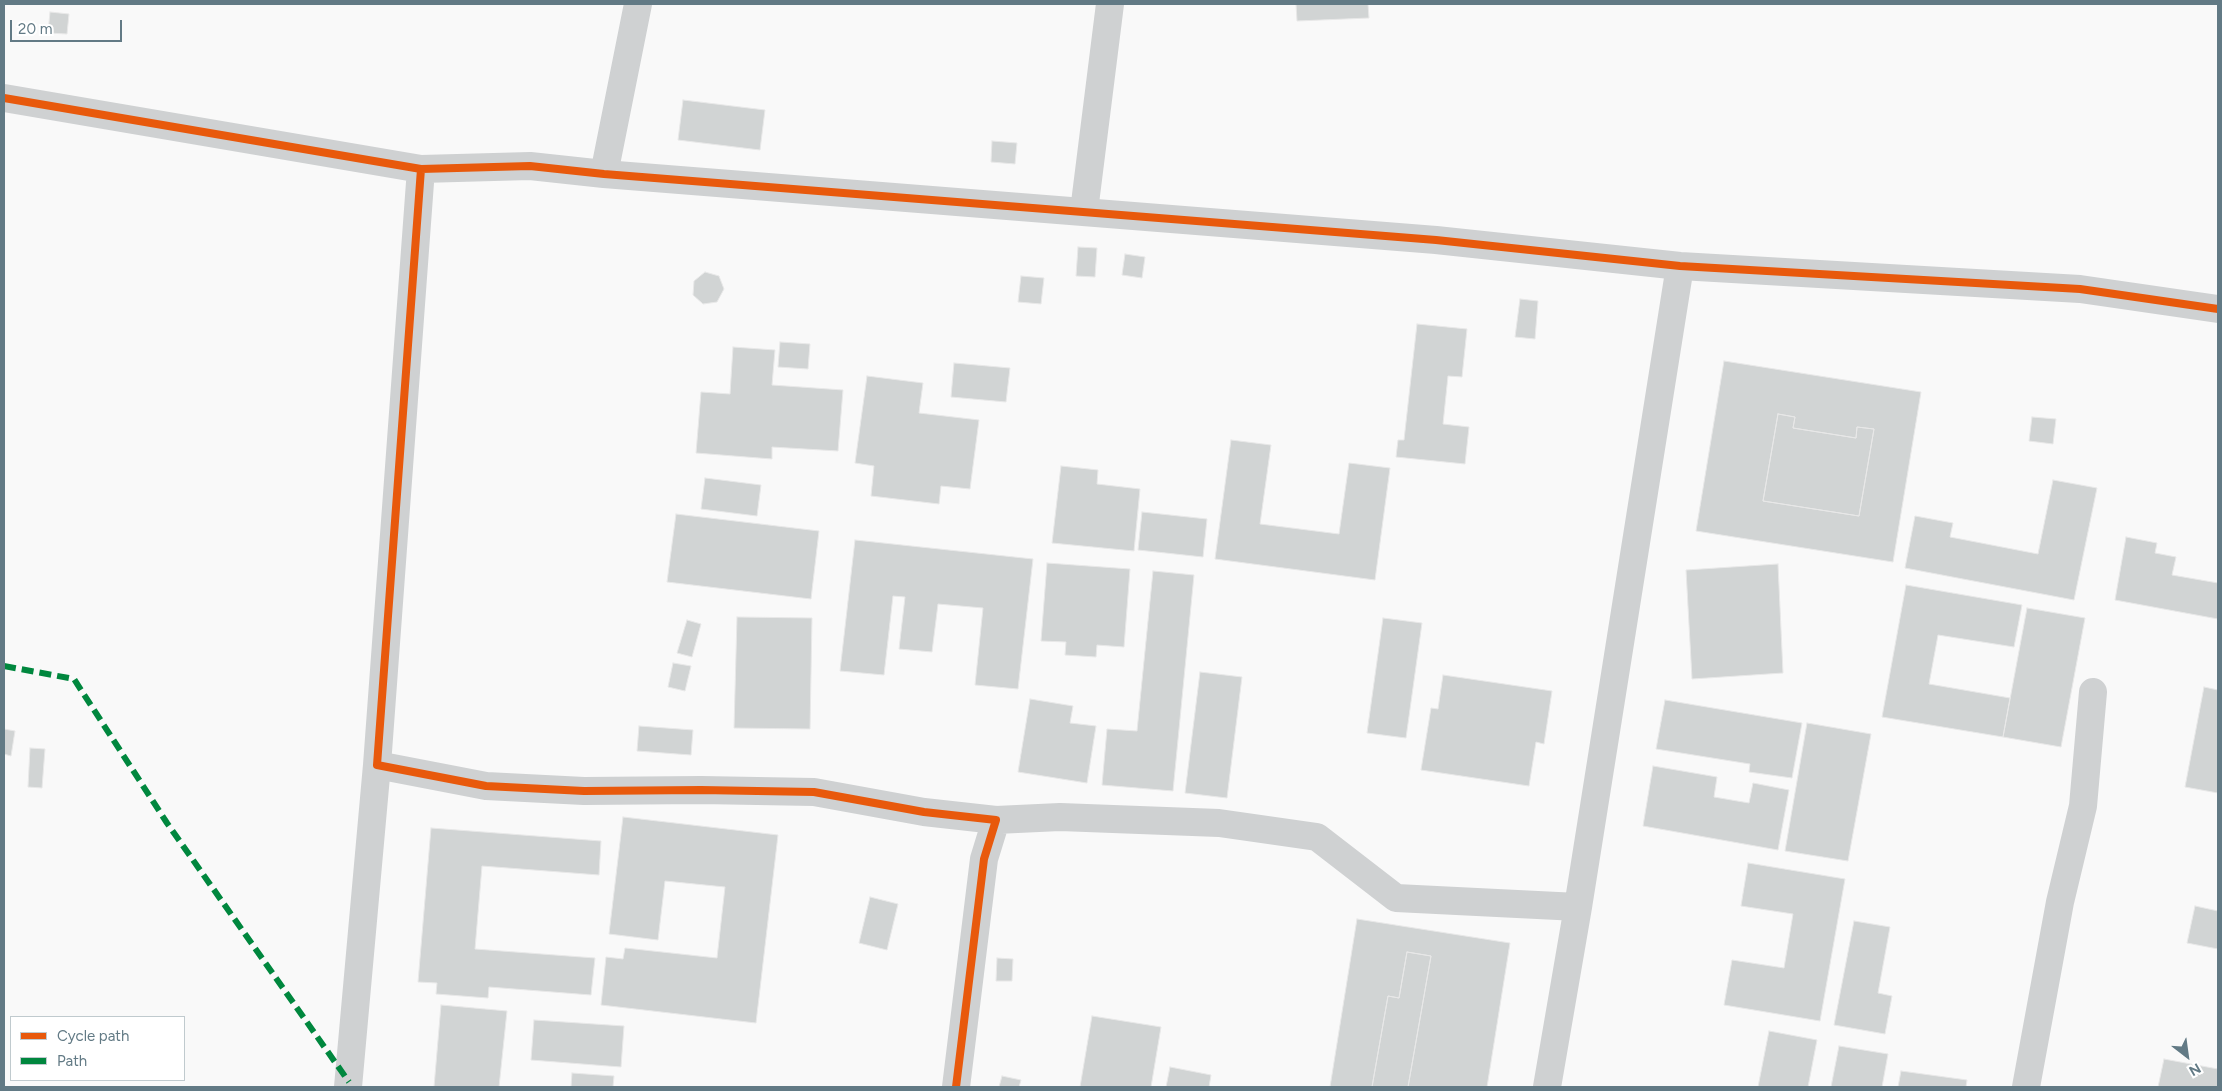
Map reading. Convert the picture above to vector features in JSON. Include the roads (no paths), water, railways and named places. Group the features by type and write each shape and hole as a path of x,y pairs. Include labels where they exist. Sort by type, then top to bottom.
{"street":[{"path":"604,174 638,4"},
{"path":"1084,211 1110,4"},
{"path":"4,98 421,169 530,166 604,174 1436,240 1680,266 2080,289 2218,309"},
{"path":"348,1087 377,765 421,169"},
{"path":"1547,1087 1578,908 1680,266"},
{"path":"2026,1087 2060,902 2083,806 2093,692"},
{"path":"377,765 486,786 584,791 701,790 814,792 924,812 996,820 1060,817 1219,822 1317,837 1396,898 1578,908"},
{"path":"956,1087 984,860 996,820"}]}
